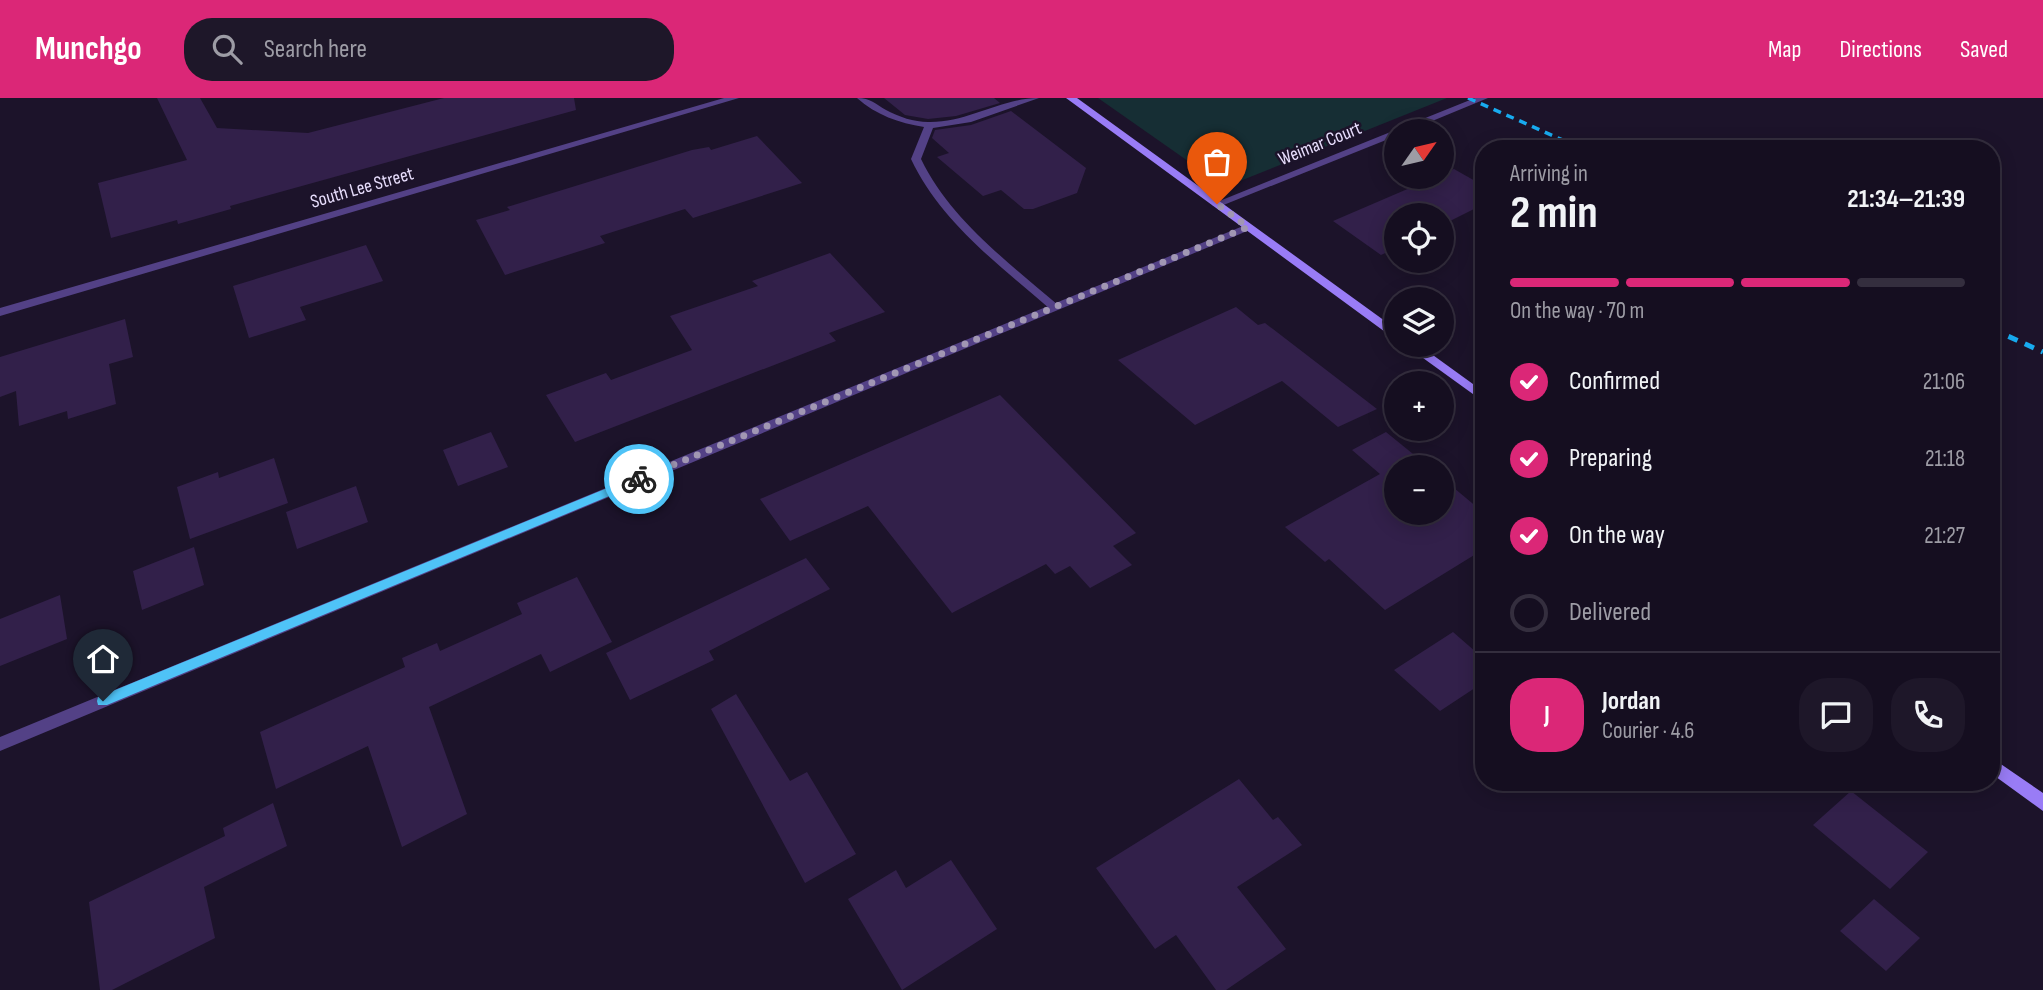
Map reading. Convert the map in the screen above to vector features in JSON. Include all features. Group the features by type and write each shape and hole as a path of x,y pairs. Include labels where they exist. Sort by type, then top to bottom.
{"main road":[{"path":"1071,98 1384,325"},
{"path":"1428,357 1475,391"},
{"path":"2000,771 2043,803"}],"street":[{"name":"South Lee Street","path":"0,312 734,98"},
{"path":"862,98 880,113 929,126 949,126 1034,98"},
{"name":"Weimar Court","path":"1430,119 1483,98"},
{"path":"929,126 916,159 921,175 978,240 1054,307"},
{"name":"Weimar Court","path":"1217,204 1384,138"},
{"path":"0,744 1248,227"}],"green space":[{"path":"1098,98 1447,98 1395,119 1384,119 1384,123 1225,187"}],"building":[{"path":"157,98 200,98 217,128 308,133 444,98 574,98 576,110 230,206 231,209 178,224 177,220 111,238 98,183 187,160"},
{"path":"884,98 994,98 1000,103 956,116 928,119 905,115"},
{"path":"1011,111 1086,168 1077,193 1033,209 1024,209 1001,190 983,196 937,157 949,153 932,138 935,130 971,125"},
{"path":"757,136 802,183 693,218 685,209 600,236 605,243 505,275 476,220 510,210 507,207 692,150 709,147 711,150"},
{"path":"1454,169 1475,181 1475,208 1454,219 1454,203 1384,203 1384,254 1381,255 1333,221 1407,189 1454,189"},
{"path":"366,245 383,281 300,307 306,320 249,338 233,286"},
{"path":"830,253 885,312 829,333 836,341 575,442 546,395 606,373 611,380 692,350 670,316 758,286 752,281"},
{"path":"1236,307 1258,325 1265,323 1377,409 1338,427 1282,381 1195,425 1118,360"},
{"path":"125,319 133,357 109,364 116,404 68,419 67,411 19,426 16,391 0,397 0,357"},
{"path":"1000,395 1136,533 1113,546 1132,565 1090,588 1070,566 1055,574 1046,564 952,613 868,506 790,541 760,499"},
{"path":"491,432 508,467 458,486 443,450"},
{"path":"1384,433 1384,441 1397,441 1414,455 1384,455 1384,525 1454,525 1454,488 1475,506 1475,555 1385,610 1329,559 1325,562 1285,527 1380,474 1352,450"},
{"path":"274,458 288,503 190,539 177,487 218,472 219,478"},
{"path":"356,486 368,522 297,549 286,512"},
{"path":"194,547 204,585 142,610 133,571"},
{"path":"806,558 830,589 709,651 714,660 630,700 606,653"},
{"path":"577,577 612,642 550,672 541,654 429,707 467,814 402,847 368,746 276,789 260,732 405,667 402,658 437,643 440,651 522,614 517,603"},
{"path":"60,595 67,639 0,666 0,619"},
{"path":"1453,632 1475,651 1475,688 1440,711 1394,670"},
{"path":"736,694 790,781 807,772 856,854 805,883 711,709"},
{"path":"1239,779 1273,820 1278,817 1302,845 1237,887 1286,949 1226,990 1216,990 1176,935 1155,949 1096,868"},
{"path":"1851,791 1928,852 1890,889 1813,825"},
{"path":"273,803 287,846 204,887 215,938 112,990 100,990 89,902 225,836 223,828"},
{"path":"951,860 997,929 902,990 848,899 896,870 906,888"},
{"path":"1874,899 1920,938 1886,971 1840,931"}],"railway":[{"path":"1468,98 1563,140"},
{"path":"2000,333 2043,352"}],"way so far":[{"path":"639,479 1248,227 1217,204"}],"route":[{"path":"103,701 639,479"}]}
